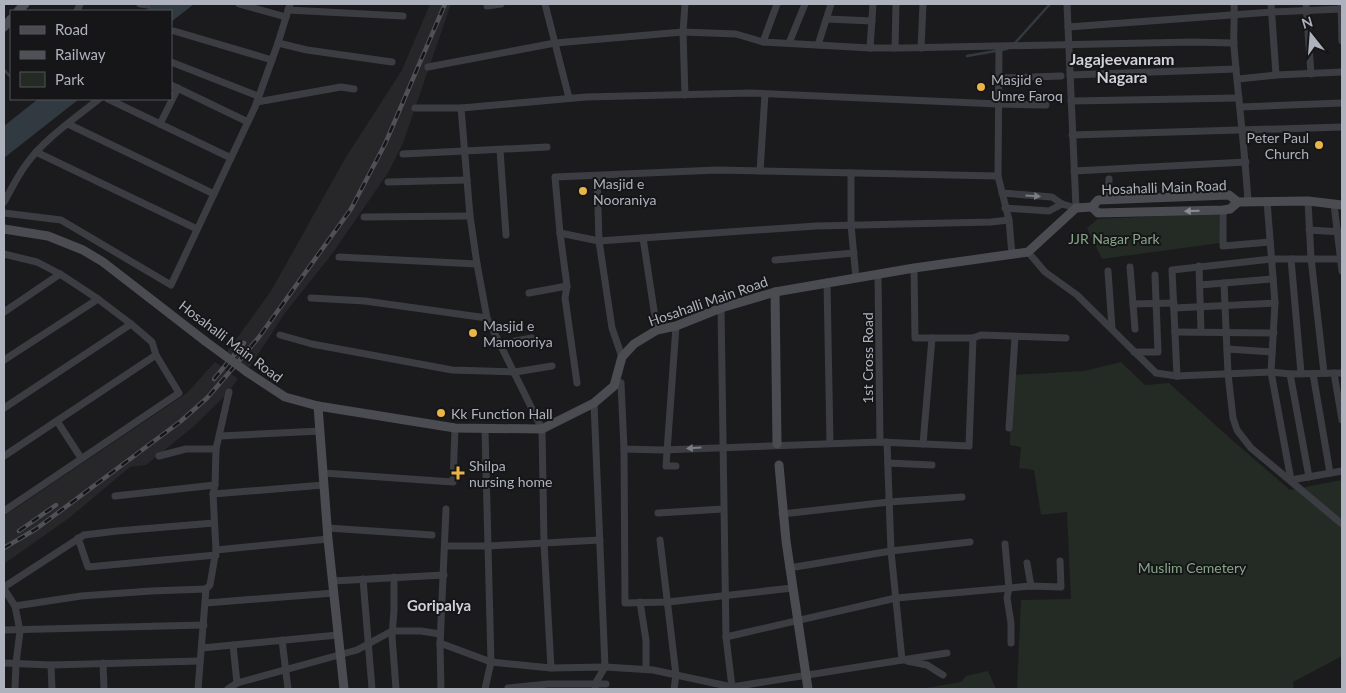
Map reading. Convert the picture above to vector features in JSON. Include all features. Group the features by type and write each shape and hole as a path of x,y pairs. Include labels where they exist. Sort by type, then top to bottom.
{"street":[{"path":"140,4 148,5"},
{"path":"238,4 288,10 403,16"},
{"path":"487,6 501,4"},
{"path":"545,4 569,98"},
{"path":"685,4 683,32 685,95"},
{"path":"763,42 777,4"},
{"path":"789,43 804,4"},
{"path":"818,45 832,4"},
{"path":"870,48 873,4"},
{"path":"895,48 896,4"},
{"path":"921,48 923,4"},
{"path":"1067,4 1076,208"},
{"path":"1234,4 1234,43 1246,162 1248,202"},
{"path":"1306,7 1311,74"},
{"path":"1068,27 1235,15 1271,8 1341,7 1342,41"},
{"path":"1271,8 1276,75"},
{"path":"4,213 61,220 171,285 258,99 288,10"},
{"path":"827,19 872,21"},
{"path":"174,31 272,60"},
{"path":"428,67 554,44 683,32 736,34 763,42 870,48 999,51 1016,46 1192,42 1234,43"},
{"path":"278,43 307,50 392,62"},
{"path":"999,51 998,176 1009,220 1012,255"},
{"path":"172,62 258,99 341,87 354,89"},
{"path":"1070,75 1236,69"},
{"path":"1238,79 1342,72"},
{"path":"999,78 1060,76"},
{"path":"175,86 248,122"},
{"path":"760,171 765,94"},
{"path":"416,108 461,108 569,98 765,94 1046,105"},
{"path":"1071,101 1240,98"},
{"path":"4,202 24,166 36,152 98,100"},
{"path":"110,100 231,158"},
{"path":"160,124 169,100"},
{"path":"1240,108 1342,104"},
{"path":"461,108 470,216 487,318 542,429 544,543 550,668"},
{"path":"68,124 214,194"},
{"path":"1072,135 1342,127"},
{"path":"403,154 547,147"},
{"path":"500,150 506,235"},
{"path":"36,152 197,229"},
{"path":"1074,171 1246,162"},
{"path":"577,383 565,298 567,286 555,177 718,170 998,176"},
{"path":"851,173 851,225 856,278"},
{"path":"597,176 598,241 612,328 622,357 614,386"},
{"path":"1108,200 1109,179"},
{"path":"388,182 467,180"},
{"path":"1002,193 1052,197 1062,204 1076,208"},
{"path":"1222,196 1223,246 1270,242"},
{"name":"Hosahalli Main Road","path":"1076,208 1092,207 1098,200 1222,196 1230,196 1238,202 1308,201 1338,205"},
{"path":"1308,201 1308,230 1324,373"},
{"path":"1092,207 1098,213 1223,210 1230,209 1238,202"},
{"path":"1267,202 1275,303 1271,372 1291,480"},
{"path":"1005,208 1049,211 1062,204"},
{"path":"1338,205 1342,271"},
{"path":"1076,208 1028,252 1045,272 1077,295 1156,373 1177,376 1271,372 1290,374 1342,373"},
{"path":"364,216 470,216"},
{"path":"560,233 598,241 816,226 1009,220"},
{"name":"Hosahalli Main Road","path":"4,230 48,236 84,250 103,262 246,372 285,397 318,406 455,428 485,430 542,429 594,403 614,386"},
{"path":"1308,230 1340,231"},
{"path":"643,238 657,330"},
{"name":"Hosahalli Main Road","path":"622,357 634,344 657,330 676,326 721,308 775,292 914,268 1028,252"},
{"path":"775,260 854,253"},
{"path":"4,254 37,262 60,274 131,324 152,342 156,355 179,393 4,511"},
{"path":"339,257 477,264"},
{"path":"1177,376 1172,270 1272,259 1342,259"},
{"path":"1291,259 1301,373"},
{"path":"1200,266 1201,331"},
{"path":"1130,267 1135,329"},
{"path":"914,268 915,338 972,338 981,335 1066,338"},
{"path":"1108,271 1112,328"},
{"path":"4,312 60,274"},
{"name":"1st Cross Road","path":"878,274 884,442 888,463 891,551 902,660"},
{"path":"1134,352 1158,352 1155,274"},
{"path":"1200,285 1273,279"},
{"path":"828,282 830,443"},
{"path":"1224,283 1228,374 1233,418 1237,430 1251,448 1342,524"},
{"path":"529,293 567,286"},
{"path":"775,292 777,444"},
{"path":"311,298 365,301 487,318"},
{"path":"4,360 98,299"},
{"path":"1133,304 1156,303 1201,307 1275,303"},
{"path":"721,308 726,637 732,687"},
{"path":"4,408 131,324"},
{"path":"676,326 666,466 676,466"},
{"path":"1175,332 1274,333"},
{"path":"280,335 312,344 452,370 515,372 552,366"},
{"path":"1009,428 1015,337"},
{"path":"499,344 532,338"},
{"path":"923,444 932,338"},
{"path":"624,449 884,442 968,446 972,338"},
{"path":"1227,349 1272,352"},
{"path":"4,456 156,355"},
{"path":"1334,373 1342,420"},
{"path":"1290,374 1309,477"},
{"path":"1313,374 1330,473"},
{"path":"614,386 621,383 624,449 625,603 668,602 792,588"},
{"path":"198,689 206,589 210,585 216,552 213,494 216,449 229,392"},
{"path":"594,403 606,667 595,686"},
{"path":"318,406 328,539 344,689"},
{"path":"57,421 81,458"},
{"path":"323,473 453,482 455,428"},
{"path":"485,430 491,662 485,689"},
{"path":"220,436 320,431"},
{"path":"159,456 186,450 216,449"},
{"path":"888,463 932,465"},
{"path":"779,466 782,514 789,568 808,689"},
{"path":"1291,480 1342,471"},
{"path":"115,496 215,485"},
{"path":"213,494 324,485"},
{"path":"782,514 889,502 962,497"},
{"path":"440,689 440,634 446,509"},
{"path":"658,513 723,509"},
{"path":"16,689 16,663 20,631 15,606 4,588 84,535 117,530 214,522"},
{"path":"328,528 432,536"},
{"path":"78,538 88,567 328,539"},
{"path":"444,546 488,546 600,540"},
{"path":"660,540 676,675 674,689"},
{"path":"789,568 891,551 970,542"},
{"path":"1005,544 1011,643"},
{"path":"726,637 896,598 1031,586 1061,587 1060,561"},
{"path":"1027,563 1031,586"},
{"path":"332,581 444,575"},
{"path":"394,577 392,631 396,689"},
{"path":"362,579 372,689"},
{"path":"15,606 81,596 206,589"},
{"path":"206,603 334,593"},
{"path":"640,602 646,640 646,669"},
{"path":"4,630 204,625"},
{"path":"228,689 237,683 369,645 392,631 421,631 440,634"},
{"path":"202,648 338,635"},
{"path":"282,640 288,689"},
{"path":"440,643 491,662 550,668 606,667 646,669 732,687 947,653"},
{"path":"233,645 237,683"},
{"path":"902,660 927,666 943,675"},
{"path":"4,663 52,665 200,661"},
{"path":"103,663 104,689"},
{"path":"52,665 52,689"},
{"path":"508,688 548,684 582,687 606,684"}],"shaded area":[{"path":"154,4 194,4 172,21 172,10 146,10"},
{"path":"430,4 451,4 403,143 388,173 332,254 285,313 249,368 227,352 271,291 346,157 402,70"},
{"path":"37,100 78,100 4,158 4,126"},
{"path":"215,362 238,379 226,395 193,427 146,465 130,467 69,518 4,564 4,516 187,393"}],"green space":[{"name":"JJR Nagar Park","path":"1219,213 1220,243 1102,259 1087,228 1098,219"},
{"name":"Muslim Cemetery","path":"1121,362 1145,385 1169,383 1290,490 1342,480 1342,656 1293,682 1294,689 1017,689 1021,600 1071,599 1067,512 1041,515 1034,470 1019,468 1021,447 1010,445 1011,375 1084,371"},
{"path":"988,671 996,689 920,689 961,682 966,676"}],"waterway":[{"path":"1015,43 1050,4"},
{"path":"967,56 1007,49"},
{"path":"4,70 10,76"}],"railway":[{"path":"4,548 36,529 181,421 207,398 259,337 351,209 385,144 445,4"},
{"path":"214,379 244,343"},
{"path":"19,531 56,505"}],"place":[{"name":"Masjid e Umre Faroq","path":"981,87"},
{"name":"Peter Paul Church","path":"1319,145"},
{"name":"Masjid e Nooraniya","path":"583,191"},
{"name":"Masjid e Mamooriya","path":"473,333"},
{"name":"Kk Function Hall","path":"441,413"},
{"name":"Shilpa nursing home","path":"458,473"}],"district":[{"name":"Jagajeevanram Nagara","path":"1122,67"},
{"name":"Goripalya","path":"439,605"}]}
